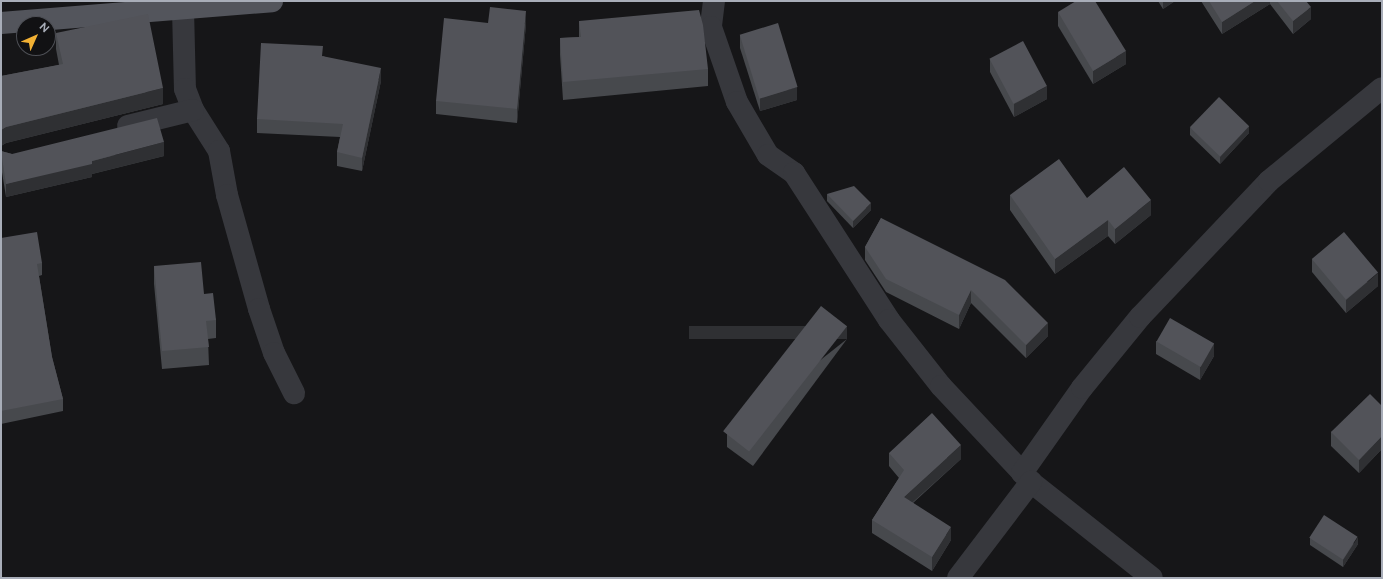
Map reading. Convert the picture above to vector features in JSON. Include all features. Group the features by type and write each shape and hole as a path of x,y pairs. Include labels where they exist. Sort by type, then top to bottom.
{"main road":[{"path":"1,23 107,8 183,9 272,1"}],"street":[{"path":"714,1 711,27 722,65 737,102 768,154 794,173 867,290 920,360 1027,478 1152,578"},
{"path":"183,9 185,89 193,110 219,152 227,195 259,309 274,353 294,393"},
{"path":"958,578 1027,478 1082,388 1140,317 1269,181 1382,88"},
{"path":"109,131 193,110"}],"building":[{"path":"1076,1 1095,1 1126,51 1093,71 1058,12"},
{"path":"1209,1 1255,1 1222,22"},
{"path":"1277,1 1306,1 1311,7 1293,21"},
{"path":"490,7 526,11 517,109 436,101 444,18 488,23"},
{"path":"699,10 703,25 708,69 563,82 560,38 581,37 579,21"},
{"path":"148,14 163,88 6,127 1,130 1,76 63,64 56,33"},
{"path":"778,23 798,87 759,99 740,35"},
{"path":"1023,41 1047,86 1013,104 989,59"},
{"path":"261,43 323,46 322,56 381,68 362,158 337,152 343,124 257,119"},
{"path":"1219,97 1249,126 1220,156 1190,127"},
{"path":"157,118 164,142 92,161 92,164 6,184 1,151 12,154"},
{"path":"1059,159 1087,198 1124,167 1151,200 1115,229 1108,220 1055,259 1010,195"},
{"path":"854,186 871,203 853,221 827,194"},
{"path":"881,218 1005,280 1048,323 1026,345 971,290 959,315 886,279 865,247"},
{"path":"37,232 42,263 37,264 52,357 63,399 1,411 1,238"},
{"path":"1344,232 1378,273 1346,300 1312,259"},
{"path":"201,262 204,294 213,293 216,320 206,321 209,347 162,351 154,266"},
{"path":"821,306 847,326 749,452 723,431"},
{"path":"1170,318 1214,344 1201,367 1156,341"},
{"path":"1370,394 1382,406 1382,436 1359,460 1331,432"},
{"path":"932,413 961,445 904,497 951,527 932,557 872,520 904,470 889,453"},
{"path":"1324,515 1358,537 1343,559 1309,538"}]}
